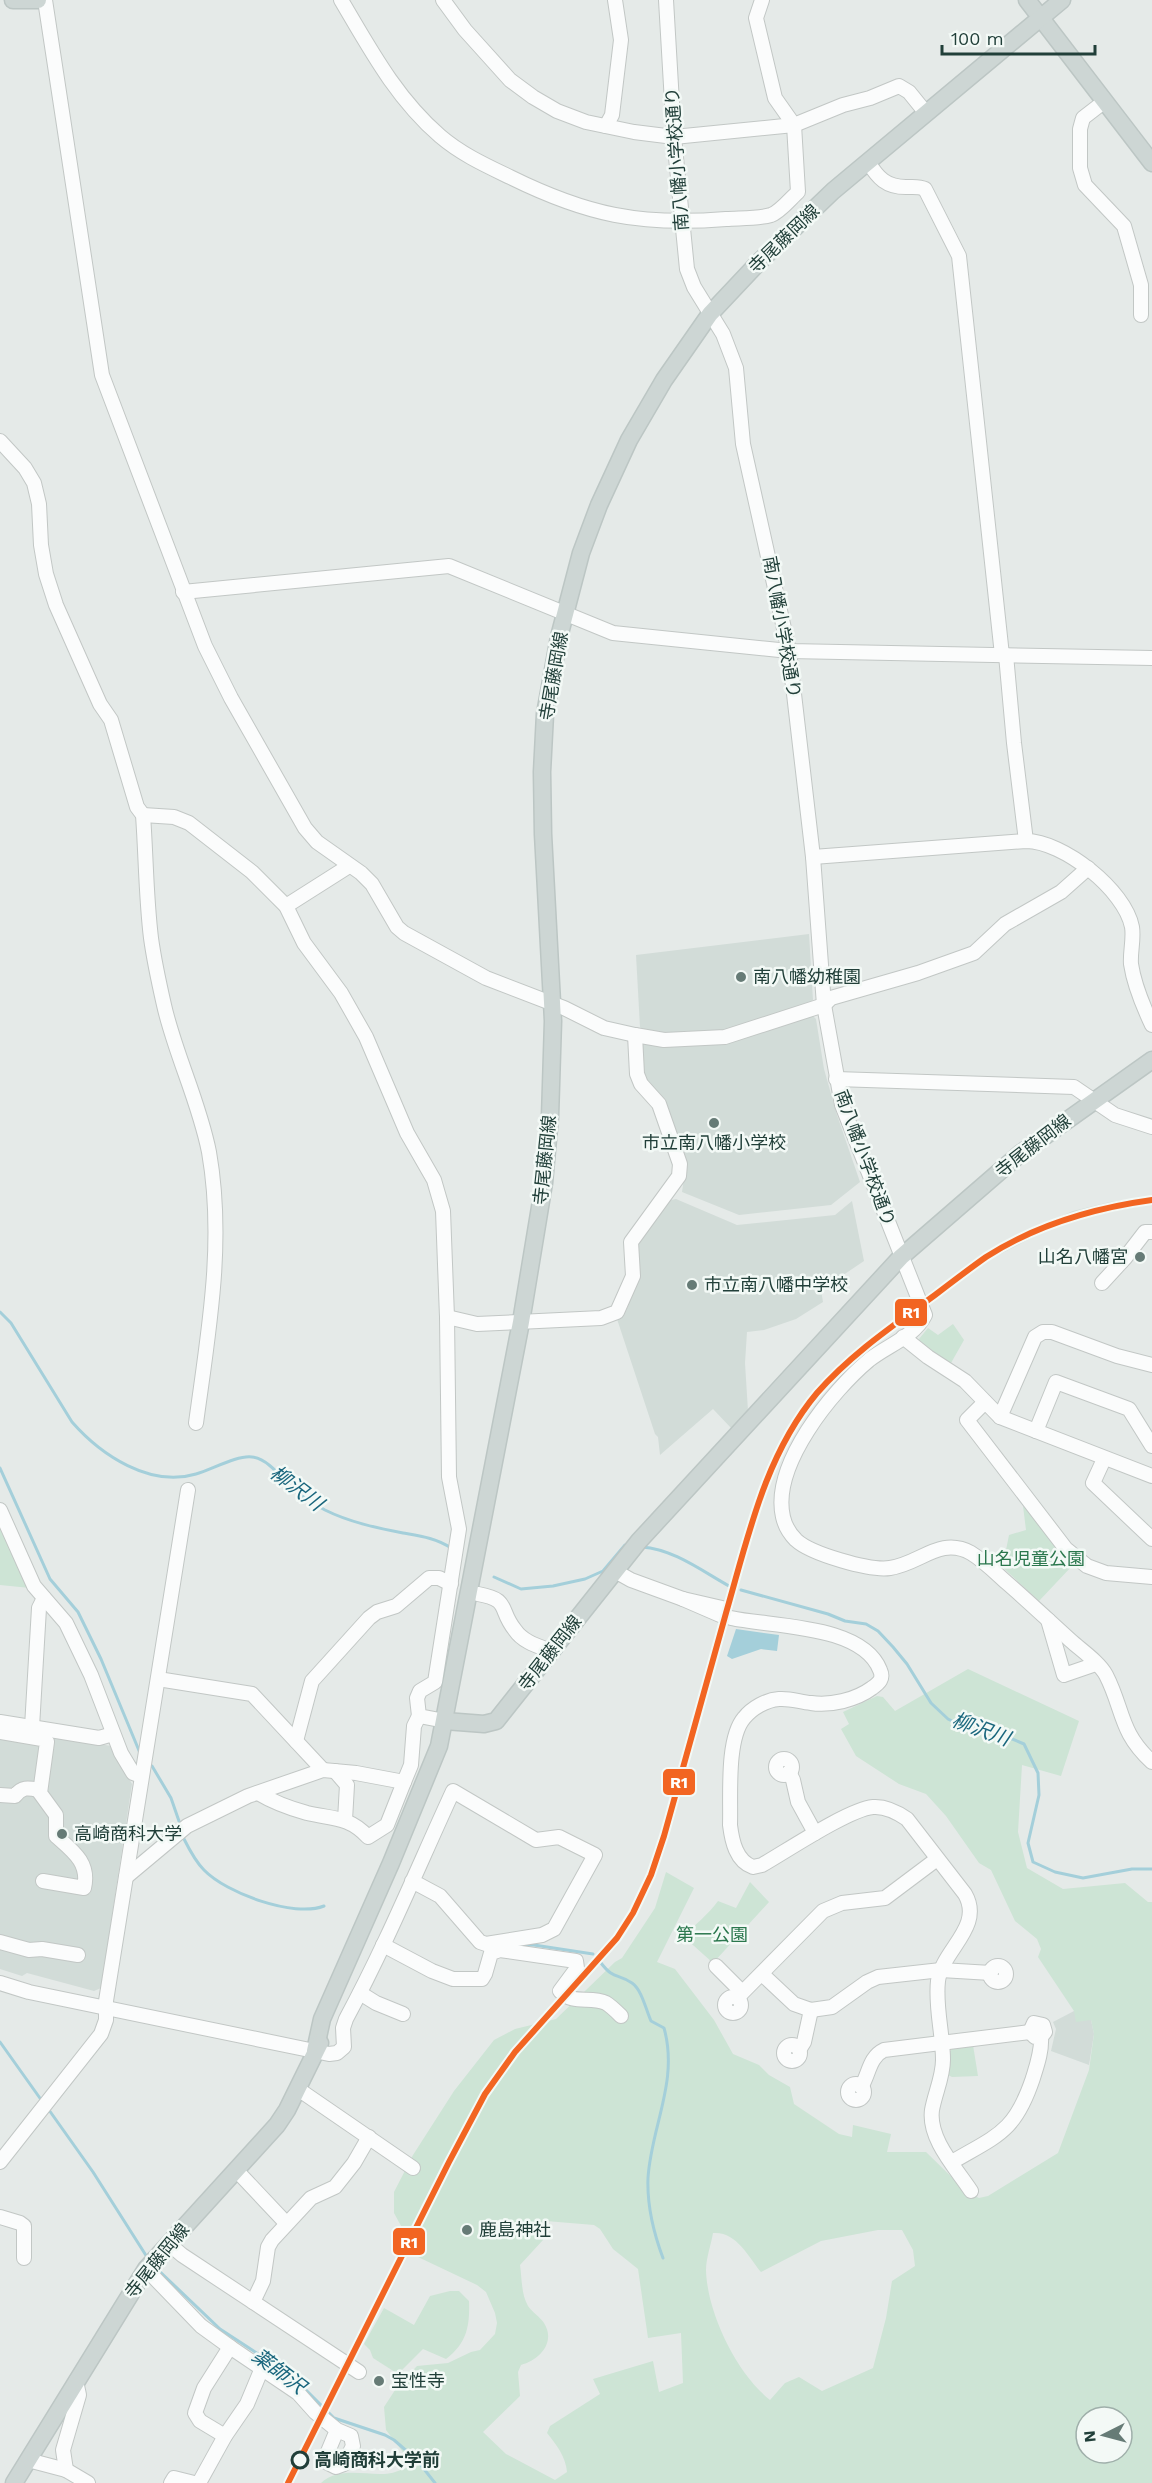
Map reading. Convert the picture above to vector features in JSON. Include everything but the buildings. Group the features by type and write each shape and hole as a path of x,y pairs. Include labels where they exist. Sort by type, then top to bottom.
{"main road":[{"path":"13,0 38,0"},
{"path":"1027,0 1042,16 1152,163"},
{"name":"寺尾藤岡線","path":"449,1721 544,1184 550,1117 553,1004 543,834 542,772 545,714 559,637 581,553 599,505 629,441 664,380 710,314 759,262 833,191 1062,0"},
{"name":"寺尾藤岡線","path":"449,1721 484,1724 496,1721 635,1546 901,1257 1021,1153 1152,1060"},
{"name":"寺尾藤岡線","path":"14,2483 146,2269 277,2125 298,2089 315,2051 322,2019 427,1780 449,1721 478,1594 480,1539"}],"street":[{"path":"45,0 102,375 183,592 205,646 231,698 305,828 317,842 361,873 372,884 397,927 404,933 486,978 553,1004 604,1028 664,1040 725,1037 824,1005 831,998 918,973 974,953 1005,924 1061,892 1088,868"},
{"path":"341,0 381,68 398,92 427,123 459,151 533,189 585,209 635,219 681,223 773,215 798,192 794,125 775,98 756,18 762,0"},
{"path":"443,0 465,30 510,80 557,111 586,122 674,137 794,125 899,86 909,92 926,113"},
{"path":"606,126 612,115 621,40 615,0"},
{"name":"南八幡小学校通り","path":"666,0 674,137 687,269 694,287 731,350 736,368 743,444 789,651 813,857 824,1005 836,1079 842,1105 924,1315 915,1330 903,1337"},
{"path":"1105,101 1083,118 1080,129 1080,168 1085,185 1124,226 1141,285 1141,315"},
{"path":"868,162 876,176 885,184 925,189 957,249 1026,841"},
{"path":"0,441 25,468 34,483 39,504 45,574 56,605 100,704 111,720 137,807 143,815 151,938 165,1007 193,1091 209,1153 213,1192 216,1227 214,1279 196,1424"},
{"path":"183,592 448,566 613,633 789,651 1152,658"},
{"path":"143,815 174,817 189,823 252,872 286,906 304,943 341,993 366,1037 407,1133 434,1180 443,1211 449,1477 459,1529 435,1682 420,1692 417,1698 419,1716 414,1726 411,1765 387,1825 368,1837 358,1825 285,1806 258,1793"},
{"path":"813,857 1026,841 1037,841 1053,846 1088,868 1118,898 1132,926 1131,963 1152,1025"},
{"path":"286,906 349,866"},
{"path":"447,1317 477,1324 602,1318 617,1312 633,1276 631,1242 679,1176 680,1164 659,1104 641,1084 637,1074 635,1035"},
{"path":"836,1079 1074,1087 1115,1115 1152,1127"},
{"path":"1102,1283 1145,1232 1152,1232"},
{"path":"1000,1417 1035,1337 1043,1332 1052,1332 1117,1356 1152,1365"},
{"path":"1152,1476 1000,1417 964,1381 903,1337 888,1345 845,1381 827,1402 792,1461 781,1495 784,1521 789,1532 797,1541 809,1548 863,1567 877,1569 903,1565 941,1548 957,1547 982,1560 1105,1673 1127,1733 1152,1762"},
{"path":"1036,1431 1056,1382 1129,1409 1152,1446"},
{"path":"985,1402 967,1420 1087,1566 1106,1573 1152,1577"},
{"path":"1104,1459 1093,1483 1152,1539"},
{"path":"0,2162 101,2034 105,2022 105,2008 141,1776 188,1490"},
{"path":"0,1510 30,1579 66,1623 91,1675 113,1734 130,1769 141,1776"},
{"path":"615,1571 631,1580 726,1613 844,1638 871,1657 880,1669 882,1677 879,1683 869,1691 840,1701 819,1703 788,1698 770,1700 754,1709 736,1729 730,1825 741,1860 753,1867 762,1865 814,1833 858,1811 871,1807 898,1812 907,1819 965,1894 971,1908 968,1926 941,1970 938,1983 942,2072 932,2120 937,2139 971,2191"},
{"path":"296,1741 312,1681 369,1618 377,1612 396,1605 429,1578 439,1578 451,1584"},
{"path":"478,1594 494,1597 501,1602 515,1632 525,1641 551,1651"},
{"path":"32,1727 39,1608 44,1598"},
{"path":"1048,1620 1064,1675 1096,1664"},
{"path":"158,1679 252,1694 296,1741 347,1785 345,1820"},
{"path":"419,1716 449,1721"},
{"path":"0,1722 99,1738 113,1734"},
{"path":"0,1732 45,1740 47,1748 40,1790 42,1797 56,1815 56,1836 78,1854 86,1876 84,1888 43,1881"},
{"path":"126,1877 187,1826 258,1793 329,1770 404,1782"},
{"path":"789,1772 793,1779 798,1802 814,1833"},
{"path":"0,1795 15,1796 21,1789 27,1788 40,1790"},
{"path":"0,1983 30,1992 105,2008 329,2054 337,2053 344,2048 343,2028 453,1791 536,1840 559,1837 595,1855 554,1929 542,1935 499,1947 491,1953 482,1979 453,1979 432,1971 383,1945"},
{"path":"716,1966 739,1995 762,1974 809,1923 829,1907 842,1903 885,1898 937,1859"},
{"path":"412,1881 440,1896 480,1942 576,1961 577,1968 560,1991 565,1997 574,2001 606,2002 621,2016"},
{"path":"0,1942 28,1950 42,1948 78,1954"},
{"path":"762,1974 794,2004 811,2010 832,2007 867,1982 878,1977 941,1970 991,1973"},
{"path":"360,1993 376,2003 403,2014"},
{"path":"799,2050 804,2042 811,2010"},
{"path":"861,2087 878,2053 1035,2034 1042,2046 1024,2104 1015,2120 1004,2130 952,2162"},
{"path":"298,2089 413,2168"},
{"path":"253,2302 263,2281 268,2247 286,2223 311,2198 335,2187 354,2163 369,2137"},
{"path":"237,2171 286,2223"},
{"path":"0,2217 24,2226 24,2258"},
{"path":"168,2243 359,2372"},
{"path":"146,2269 201,2325 298,2393 315,2412 337,2430"},
{"path":"225,2436 200,2421 195,2413 204,2388 230,2347"},
{"path":"199,2483 225,2436 247,2404 261,2368"},
{"path":"66,2470 63,2450 79,2395 76,2381"},
{"path":"28,2460 66,2470 88,2483"},
{"path":"171,2483 174,2478 194,2483"}],"shaded area":[{"path":"809,934 813,1000 806,1007 726,1032 664,1035 644,1032 640,1027 636,955"},
{"path":"813,1016 816,1019 824,1069 837,1115 860,1182 831,1205 739,1215 682,1192 686,1165 644,1080 639,1042 729,1042"},
{"path":"1152,1196 1152,1204 1076,1219 1045,1231 989,1260 976,1270 971,1263 1011,1238 1073,1211 1110,1202"},
{"path":"676,1199 737,1225 835,1215 852,1201 864,1261 821,1290 823,1302 796,1319 764,1330 747,1332 745,1363 748,1411 732,1429 713,1409 660,1455 658,1437 655,1434 617,1319 626,1311 639,1278 638,1245 667,1201"},
{"name":"高崎商科大学","path":"0,1727 111,1746 132,1784 101,1988 94,1991 27,1973 22,1976 0,1969"},
{"path":"1074,2011 1091,2020 1094,2034 1089,2065 1051,2051 1056,2029 1053,2022"}],"green space":[{"path":"953,1324 964,1340 951,1363 925,1350 919,1339 928,1328 938,1335"},
{"name":"山名児童公園","path":"1023,1506 1072,1566 1039,1601 998,1563 1005,1555 1009,1535 1026,1530"},
{"path":"0,1524 30,1588 0,1585"},
{"path":"968,1669 1079,1721 1061,1776 1022,1765 1018,1832 1027,1868 1063,1889 1125,1883 1148,1902 1152,1902 1152,2483 321,2483 343,2473 387,2474 407,2468 409,2460 386,2430 384,2407 397,2387 417,2366 448,2363 480,2350 495,2334 497,2323 495,2313 486,2292 477,2285 418,2257 394,2213 394,2192 413,2155 454,2091 494,2040 515,2029 556,2019 615,1962 622,1958 655,1908 666,1872 694,1888 657,1962 675,1969 714,2020 733,2054 759,2065 769,2075 790,2087 794,2104 839,2134 852,2137 853,2125 891,2134 887,2152 926,2152 967,2192 979,2198 988,2196 1058,2153 1089,2070 1094,2034 1091,2020 1076,2022 1074,2011 1038,1957 1041,1949 1037,1939 1015,1921 991,1870 979,1863 946,1816 926,1794 899,1784 856,1756 841,1729 849,1724 843,1712 877,1696 883,1697 895,1711","holes":["546,2221 594,2225 600,2229 613,2249 638,2269 648,2338 681,2333 683,2383 659,2392 653,2361 593,2379 600,2394 550,2426 547,2433 563,2456 566,2466 567,2472 555,2480 506,2454 483,2432 520,2396 518,2372 521,2365 540,2355 547,2343 547,2330 544,2323 526,2301 520,2265 543,2240","878,2230 902,2230 913,2250 915,2266 892,2281 886,2318 873,2368 822,2391 799,2377 785,2383 770,2400 735,2358 718,2322 708,2287 706,2270 713,2233 721,2233 735,2240 761,2272 821,2241"]},
{"name":"第一公園","path":"750,1882 769,1902 713,1963 684,1937 718,1901 736,1908"},
{"path":"973,2045 978,2076 952,2077 946,2074 948,2054 954,2046"},
{"path":"459,2291 469,2301 466,2333 453,2353 446,2359 423,2349 398,2374 373,2358 370,2350 364,2344 384,2308 414,2325 430,2296"}],"water":[{"path":"736,1629 779,1635 777,1651 761,1649 732,1659 727,1656"}],"waterway":[{"name":"柳沢川","path":"0,1312 11,1323 72,1422 97,1446 128,1466 161,1476 179,1477 196,1474 239,1458 252,1457 270,1465 294,1490 325,1510 363,1524 422,1536 451,1548"},
{"path":"0,1468 50,1579 78,1612 101,1659 140,1753"},
{"name":"柳沢川","path":"494,1577 521,1589 553,1586 585,1579 603,1571 625,1545 629,1546"},
{"name":"柳沢川","path":"642,1547 676,1556 729,1586"},
{"name":"柳沢川","path":"741,1590 828,1614 845,1621 866,1624 878,1631 893,1647 907,1664 931,1703 948,1719 964,1727 1005,1736 1024,1744 1038,1773 1039,1795 1028,1843 1033,1862 1055,1872 1083,1878 1132,1869 1152,1869"},
{"path":"152,1766 171,1798 180,1824"},
{"path":"184,1839 204,1870 214,1879 244,1895 296,1909 324,1906"},
{"path":"518,1945 534,1945 593,1954"},
{"path":"601,1963 613,1974 635,1986 651,2021 664,2028 668,2048 668,2067 648,2178 652,2219 663,2258"},
{"name":"薬師沢","path":"0,2042 42,2101"},
{"name":"薬師沢","path":"49,2110 93,2172 147,2257"},
{"name":"薬師沢","path":"156,2268 220,2329 292,2376 334,2418 394,2440 416,2459 435,2483"}],"transit line":[{"name":"R1","path":"288,2483 485,2094 515,2052 617,1938 633,1913 651,1875 664,1836 760,1498 771,1470 799,1417 817,1393 858,1353 986,1257 1045,1227 1087,1213 1152,1200"}],"place":[{"name":"南八幡幼稚園","path":"741,977"},
{"name":"市立南八幡小学校","path":"714,1123"},
{"name":"山名八幡宮","path":"1140,1257"},
{"name":"市立南八幡中学校","path":"692,1285"},
{"name":"高崎商科大学","path":"62,1834"},
{"name":"鹿島神社","path":"467,2230"},
{"name":"宝性寺","path":"379,2381"},
{"name":"高崎商科大学前","path":"300,2460"}]}
